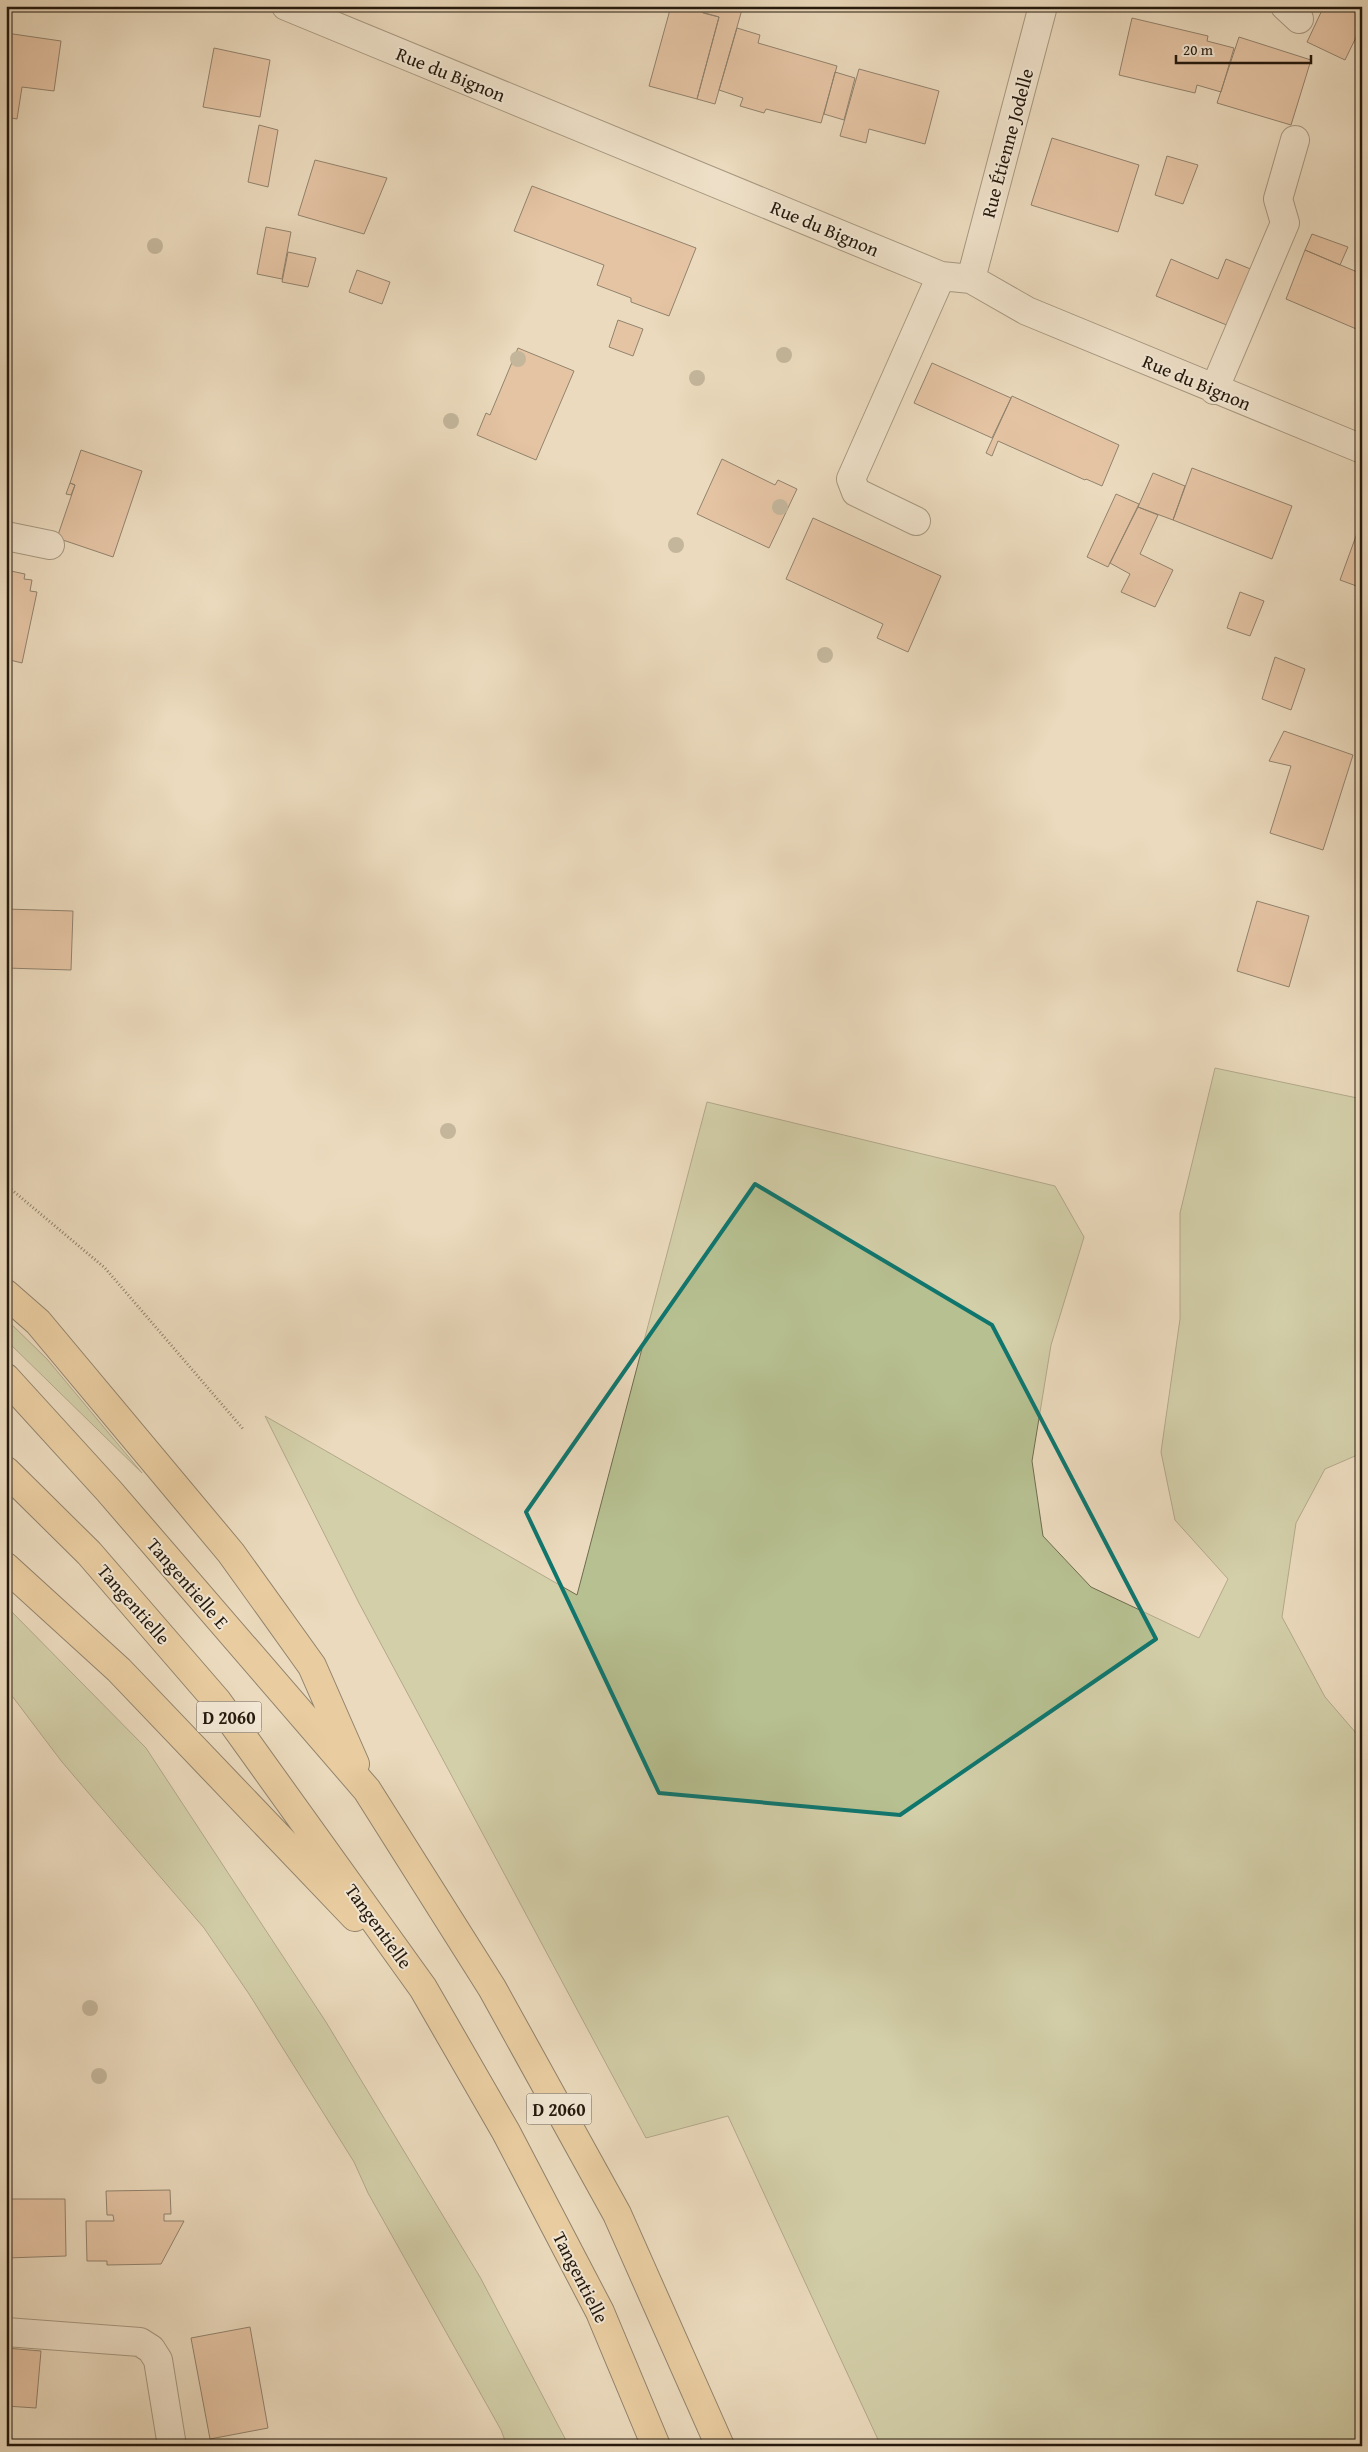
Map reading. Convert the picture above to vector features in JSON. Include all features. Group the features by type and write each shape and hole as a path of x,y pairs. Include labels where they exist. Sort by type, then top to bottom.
{"main road":[{"path":"6,1294 38,1322 231,1553 312,1666 367,1790"},
{"name":"Tangentielle E","path":"6,1378 109,1491 367,1790"},
{"name":"Tangentielle","path":"6,1470 89,1552 217,1700 423,1988 506,2132 600,2312 656,2446"},
{"path":"6,1567 119,1670 423,1988"},
{"name":"D 2060","path":"367,1790 492,1988 617,2214 720,2446"}],"street":[{"name":"Rue du Bignon","path":"286,6 941,276 971,279 1027,311 1362,450"},
{"name":"Rue Étienne Jodelle","path":"971,279 1043,6"},
{"path":"1214,390 1285,222 1278,199 1295,140"},
{"path":"916,521 856,492 851,479 941,276"},
{"path":"6,536 50,545"},
{"path":"6,2332 140,2342 151,2349 158,2360 172,2446"}],"path":[{"path":"6,1185 105,1268 244,1430"}],"highlighted area":[{"path":"755,1184 992,1325 1156,1639 900,1815 659,1793 526,1512"}],"green space":[{"path":"1215,1068 1362,1099 1362,1453 1325,1469 1296,1523 1282,1617 1325,1697 1362,1740 1362,2446 881,2446 728,2116 646,2138 359,1603 265,1416 577,1595 707,1102 1055,1186 1084,1237 1051,1345 1032,1461 1043,1536 1091,1587 1199,1638 1228,1579 1175,1520 1161,1452 1180,1319 1180,1213"},
{"path":"6,1319 47,1359 142,1473 6,1340"},
{"path":"6,1606 146,1748 326,2022 480,2277 569,2446 507,2446 501,2430 368,2193 354,2162 249,1994 204,1928 62,1762 6,1688"}],"building":[{"path":"6,6 11,6 10,18 6,17"},
{"path":"671,6 681,6 719,17 697,99 649,86"},
{"path":"705,6 743,6 715,104 697,99 719,17 703,13"},
{"path":"1324,6 1362,6 1362,25 1345,60 1307,42"},
{"path":"1132,18 1208,36 1207,41 1234,48 1221,92 1197,85 1195,93 1119,75"},
{"path":"737,28 760,35 758,43 837,66 821,123 766,109 764,113 740,106 743,98 719,90"},
{"path":"6,33 61,41 54,91 22,87 17,119 6,117"},
{"path":"1239,37 1311,60 1291,125 1217,103"},
{"path":"214,48 270,60 260,117 203,107"},
{"path":"859,69 939,91 925,144 869,129 866,143 840,136"},
{"path":"835,72 855,78 844,120 824,114"},
{"path":"259,125 278,130 268,187 248,182"},
{"path":"1052,138 1139,165 1118,232 1031,205"},
{"path":"1167,156 1198,165 1183,204 1155,195"},
{"path":"315,160 387,178 364,234 298,215"},
{"path":"532,186 696,248 669,316 631,302 631,298 597,285 604,265 514,231"},
{"path":"266,227 291,232 282,279 257,274"},
{"path":"1312,234 1348,247 1340,265 1305,250"},
{"path":"1305,250 1362,274 1361,331 1286,299"},
{"path":"288,252 316,258 308,287 282,282"},
{"path":"1171,259 1218,279 1226,259 1253,270 1229,326 1156,296"},
{"path":"357,270 390,282 382,304 349,292"},
{"path":"618,320 643,329 633,356 609,347"},
{"path":"518,348 574,371 536,460 477,435 486,413 490,415"},
{"path":"932,363 1011,398 992,438 914,403"},
{"path":"1012,396 1119,445 1102,486 998,441 992,456 986,453"},
{"path":"81,450 142,471 113,557 57,538 75,485 70,483"},
{"path":"722,459 775,485 778,480 797,489 769,548 697,514"},
{"path":"1192,468 1292,506 1272,559 1173,520"},
{"path":"1153,473 1185,486 1173,520 1138,507"},
{"path":"70,483 75,485 71,495 66,494"},
{"path":"1116,494 1139,504 1108,567 1087,557"},
{"path":"1138,507 1158,515 1140,554 1173,570 1155,607 1121,592 1130,574 1110,563"},
{"path":"813,518 941,576 908,652 877,638 883,624 786,579"},
{"path":"1360,525 1362,526 1362,588 1340,580"},
{"path":"6,570 25,574 24,579 32,580 30,591 37,592 22,663 6,659"},
{"path":"1240,592 1264,601 1250,636 1227,628"},
{"path":"1275,657 1305,669 1291,710 1262,699"},
{"path":"1284,731 1353,755 1323,850 1270,833 1291,766 1269,761"},
{"path":"1257,901 1309,916 1289,987 1237,971"},
{"path":"6,909 73,911 71,970 6,968"},
{"path":"170,2190 171,2214 164,2214 164,2221 184,2221 161,2264 107,2265 107,2261 87,2261 86,2221 114,2221 113,2215 107,2215 106,2191"},
{"path":"6,2199 65,2199 66,2256 6,2258"},
{"path":"250,2327 268,2428 210,2439 191,2338"},
{"path":"6,2348 41,2351 36,2408 6,2406"}]}
